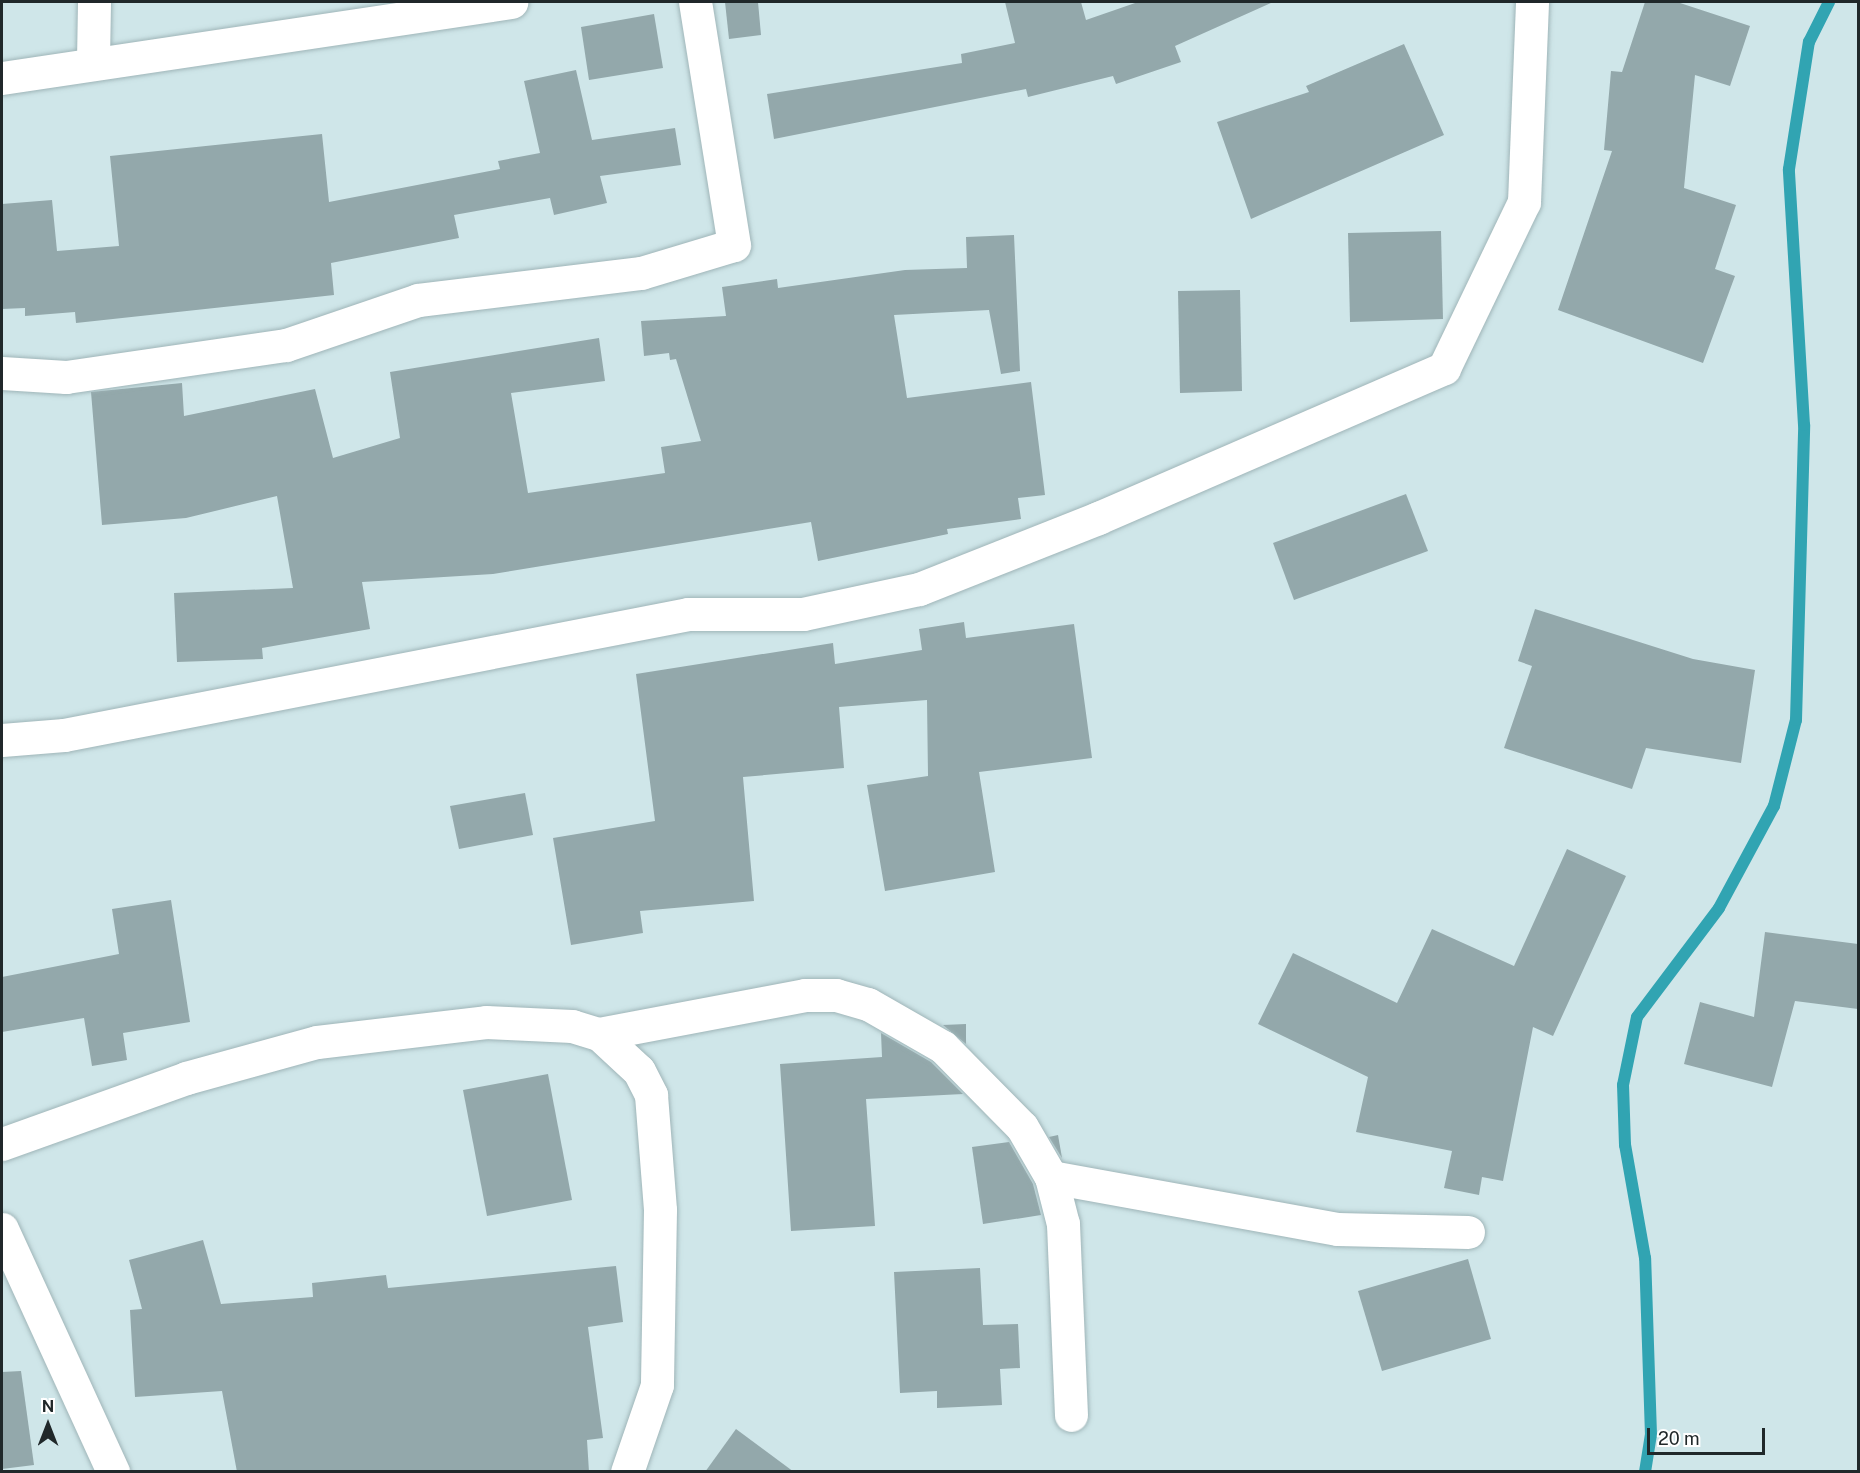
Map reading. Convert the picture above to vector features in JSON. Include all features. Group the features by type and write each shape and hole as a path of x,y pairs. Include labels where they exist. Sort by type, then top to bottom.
{"street":[{"path":"93,60 94,2"},
{"path":"2,78 93,60 511,2"},
{"path":"2,373 66,377 286,345 418,300 641,273 734,245 695,2"},
{"path":"2,740 64,735 688,614 803,614 919,589 1098,518 1444,368 1524,202 1532,2"},
{"path":"599,1034 805,995 868,1004 943,1047 1022,1127 1051,1177 1063,1224 1071,1415"},
{"path":"2,1144 186,1078 317,1042 486,1022 572,1026 599,1034 639,1071 651,1095 660,1210 657,1385 627,1472"},
{"path":"1051,1177 1337,1229 1468,1232"},
{"path":"4,1239 113,1472"}],"building":[{"path":"725,2 758,2 761,35 729,39"},
{"path":"1005,2 1081,2 1086,20 1138,2 1273,2 1175,46 1181,62 1116,84 1113,76 1028,97 1026,89 774,139 767,94 962,63 961,54 1015,43"},
{"path":"1645,2 1677,2 1750,26 1730,86 1695,75 1684,188 1736,205 1715,269 1735,276 1703,363 1558,310 1612,151 1604,150 1611,71 1622,72"},
{"path":"654,14 663,68 589,80 581,27"},
{"path":"1404,44 1444,135 1251,219 1217,122 1309,92 1306,86"},
{"path":"576,70 592,140 675,128 681,165 600,176 607,203 554,215 550,198 454,215 459,238 331,263 334,295 76,323 75,312 25,316 25,308 2,309 2,204 52,200 57,251 119,246 110,156 322,134 329,202 500,169 498,161 540,153 524,81"},
{"path":"1441,231 1443,319 1350,322 1348,233"},
{"path":"1014,235 1020,371 1001,374 989,310 894,315 907,398 1031,382 1045,495 1018,498 1021,519 947,529 948,534 818,561 811,522 493,574 362,582 370,629 262,648 263,659 177,662 174,593 293,588 277,496 186,518 102,525 91,392 182,383 184,416 315,389 333,458 400,438 390,372 599,338 605,381 511,393 528,493 665,473 661,447 701,441 676,359 670,360 669,353 644,356 641,321 726,316 722,287 777,279 778,288 905,270 967,268 966,237"},
{"path":"1240,290 1242,391 1180,393 1178,291"},
{"path":"1406,494 1428,551 1294,600 1273,543"},
{"path":"1535,609 1693,659 1755,670 1741,763 1646,748 1632,789 1504,748 1532,666 1518,661"},
{"path":"964,622 966,638 1074,624 1092,758 979,772 995,872 885,891 867,785 928,776 927,700 839,707 844,768 743,777 754,901 640,911 643,933 571,945 553,838 655,821 636,674 833,643 835,664 922,650 919,629"},
{"path":"525,793 533,835 459,849 450,806"},
{"path":"1567,849 1626,876 1553,1036 1533,1027 1503,1181 1482,1177 1479,1195 1444,1188 1452,1151 1356,1132 1368,1077 1258,1024 1293,953 1397,1003 1432,929 1514,966"},
{"path":"171,900 190,1022 123,1033 127,1060 92,1066 84,1018 2,1032 2,977 119,954 112,909"},
{"path":"1765,932 1858,944 1858,1009 1795,1001 1772,1087 1684,1064 1700,1002 1754,1017"},
{"path":"966,1024 966,1044 943,1025"},
{"path":"881,1033 931,1062 963,1094 866,1099 875,1226 791,1231 780,1064 882,1057"},
{"path":"548,1074 572,1200 487,1216 463,1090"},
{"path":"1058,1135 1062,1158 1049,1137"},
{"path":"1009,1142 1033,1184 1041,1215 983,1224 972,1147"},
{"path":"203,1240 221,1304 313,1297 312,1283 386,1275 388,1288 616,1266 623,1322 588,1327 603,1438 587,1440 589,1472 237,1472 222,1391 135,1397 130,1310 142,1309 129,1260"},
{"path":"1468,1259 1491,1339 1382,1371 1358,1291"},
{"path":"980,1268 983,1325 1018,1324 1020,1368 1000,1369 1002,1405 937,1408 937,1391 900,1393 894,1272"},
{"path":"21,1371 34,1465 2,1469 2,1372"},
{"path":"736,1429 794,1472 705,1472"}],"waterway":[{"path":"1645,1472 1651,1435 1645,1258 1625,1145 1623,1085 1637,1017 1719,908 1774,806 1796,720 1804,425 1789,169 1809,42 1829,2"}]}
